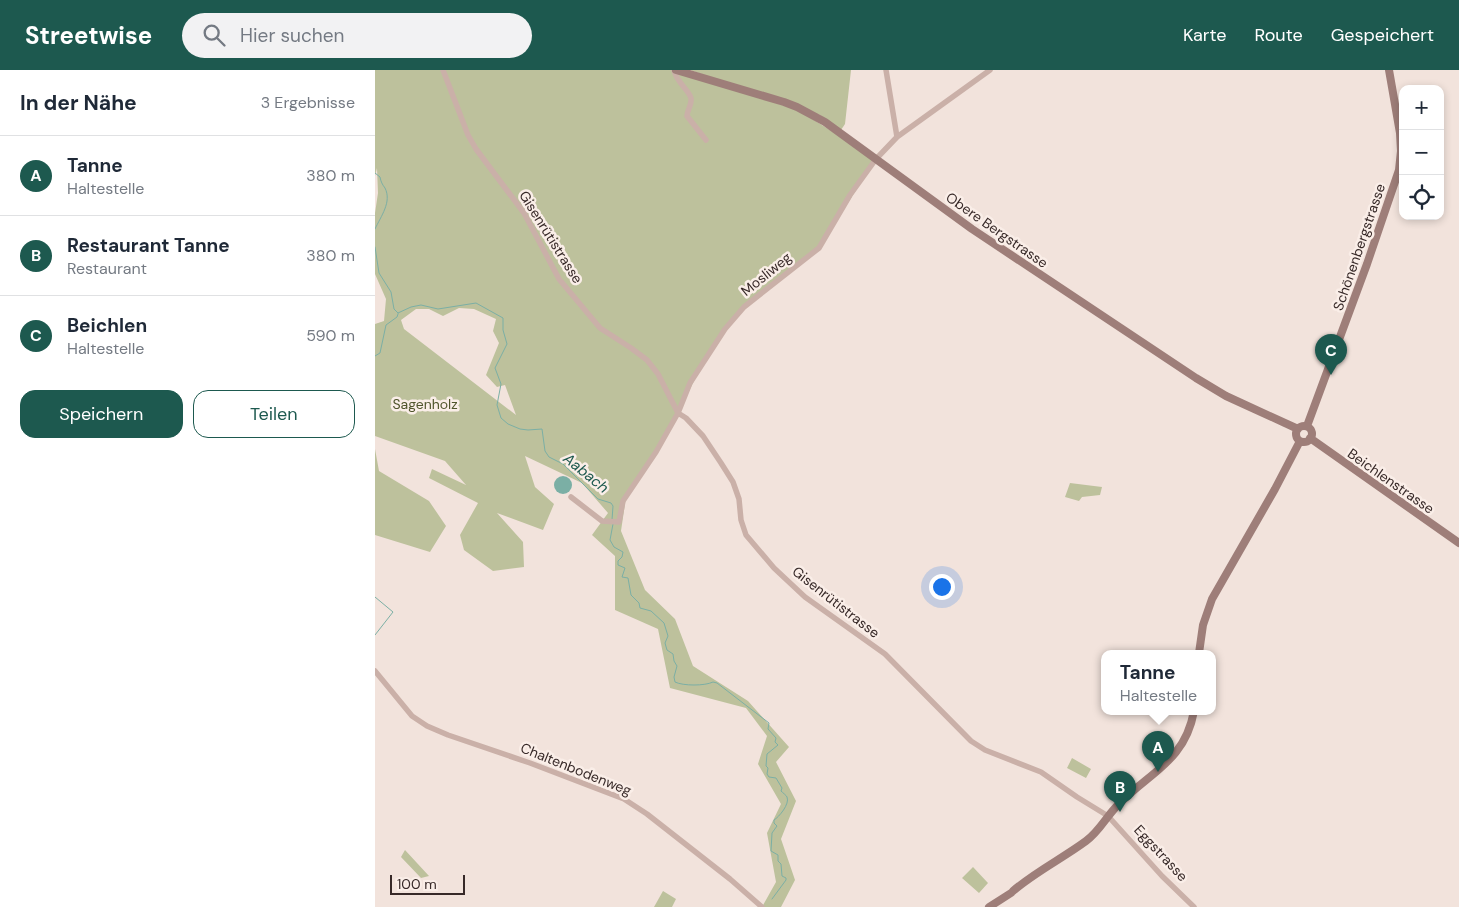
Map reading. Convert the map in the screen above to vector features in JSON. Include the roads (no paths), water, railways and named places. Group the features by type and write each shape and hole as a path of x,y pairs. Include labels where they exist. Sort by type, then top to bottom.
{"street":[{"name":"Gisenrütistrasse","path":"443,70 468,135 476,149 523,213 559,279 600,328 647,360 658,374 678,413 686,418 703,436 733,482 739,499 741,520 746,534 774,568 805,597 885,654 971,741 985,750 1041,772 1108,816"},
{"path":"678,70 679,83 691,97 687,116 706,140"},
{"name":"Obere Bergstrasse","path":"678,70 797,107 825,122 972,229 1196,378 1226,396 1297,429"},
{"path":"886,70 897,137"},
{"name":"Mosliweg","path":"571,497 602,521 619,522 623,502 656,452 678,413 690,383 725,329 744,307 819,248 849,195 876,159 897,137 990,70"},
{"name":"Schönenbergstrasse","path":"1307,426 1367,264 1399,170 1401,158 1400,132 1389,70"},
{"path":"1307,426 1311,431 1311,438 1306,441 1300,441 1296,435 1297,429 1307,426"},
{"name":"Beichlenstrasse","path":"1311,438 1459,543"},
{"path":"1199,650 1203,625 1212,599 1275,489 1300,441"},
{"name":"Chaltenbodenweg","path":"375,671 412,716 427,726 601,790 637,807 723,873 762,907"},
{"path":"989,907 1088,840 1125,798 1170,760 1185,737 1193,715"},
{"name":"Eggstrasse","path":"1108,816 1162,876 1194,907"}],"water":[{"path":"563,476 571,481 572,485 567,493 563,494 555,489 554,485 559,477"}],"waterway":[{"name":"Aabach","path":"375,173 380,177 387,193 385,209 375,229"},
{"name":"Aabach","path":"375,247 379,273 391,292 394,309 398,313"},
{"name":"Aabach","path":"398,313 421,305 438,309 476,303 503,318 503,330 507,344 495,368 501,384 497,405 501,418 508,424 520,429 542,429 545,451 549,457 563,464 598,499 611,503 613,506 612,520"},
{"path":"375,356 380,353 386,325 397,317 398,314"},
{"name":"Aabach","path":"613,524 610,540 614,547 623,552 618,565 625,568 622,577 628,578 631,595 639,603 640,608 651,611 664,623 668,636 665,643 667,650 673,654 677,666 674,677 675,682 694,685 717,683 769,723 768,729 776,738 775,742 778,745 767,754 767,774 769,777 776,778 782,788 781,791 787,796 788,800 779,816 774,820 777,826 772,833 771,851 778,855 782,876 786,880 772,899"},
{"path":"375,597 393,612 375,635"}],"place":[{"name":"Beichlen","path":"1331,375"},
{"name":"Tanne","path":"1158,772"},
{"name":"Restaurant Tanne","path":"1120,812"}],"park label":[{"name":"Sagenholz","path":"425,404"}]}
